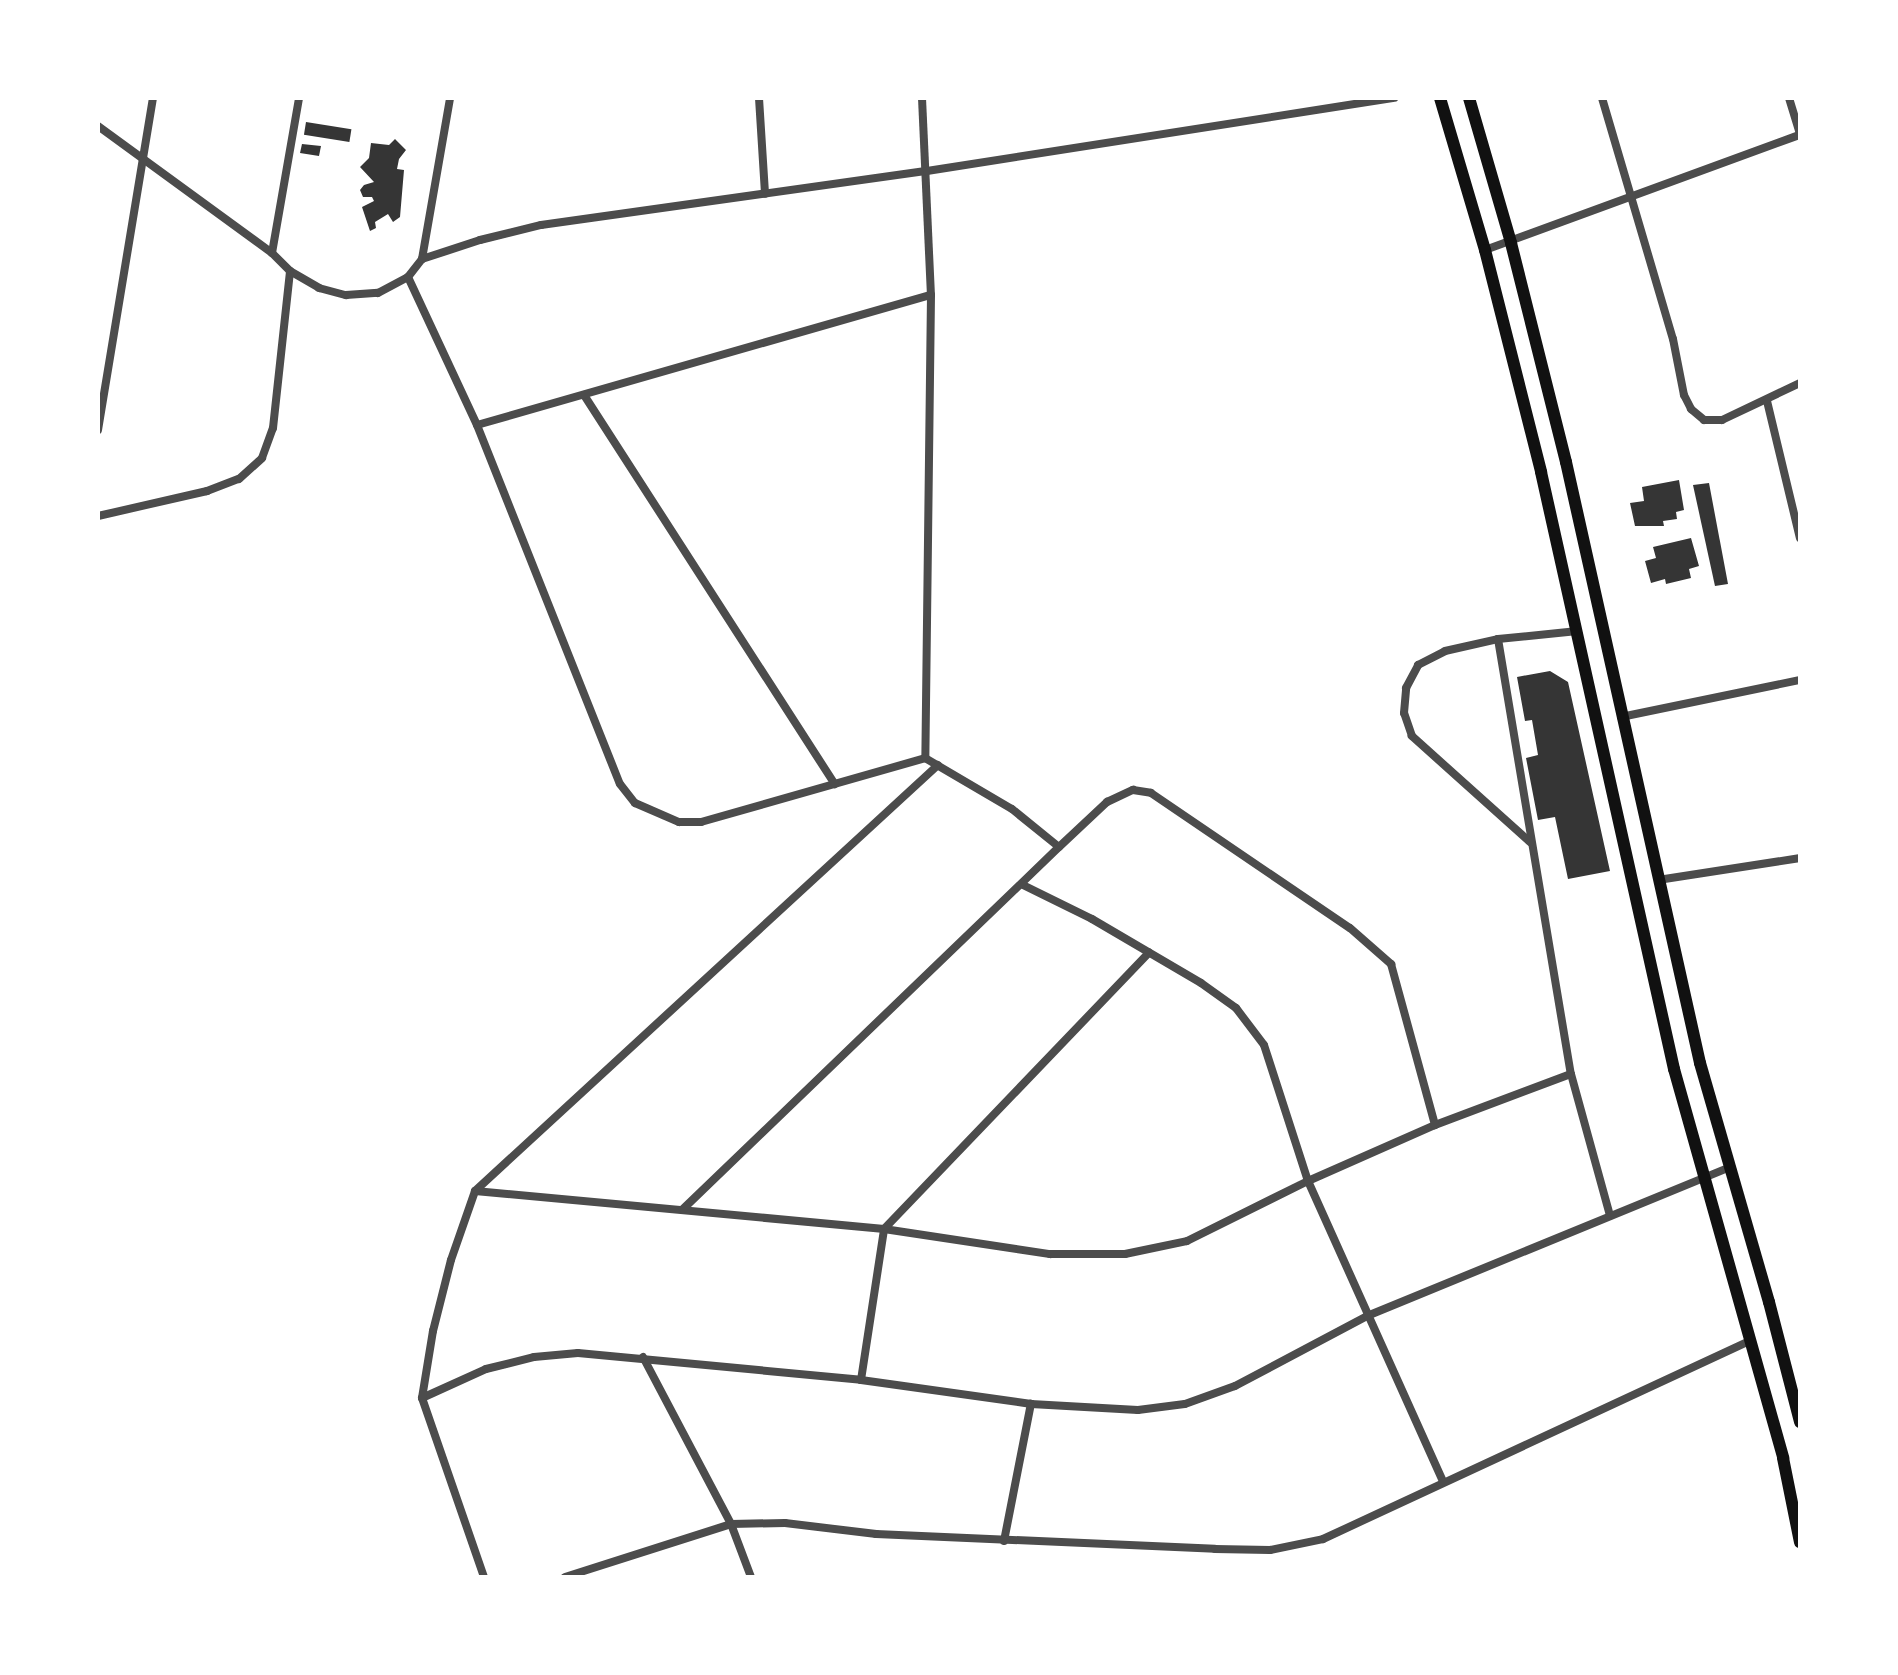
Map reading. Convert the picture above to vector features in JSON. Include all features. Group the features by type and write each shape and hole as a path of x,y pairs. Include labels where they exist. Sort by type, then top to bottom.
{"main road":[{"path":"1440,98 1485,250 1578,631 1674,1069 1783,1458 1798,1519 1800,1542"},
{"path":"1469,98 1511,243 1566,462 1620,717 1700,1063 1800,1422"}],"street":[{"path":"98,430 153,98"},
{"path":"272,253 299,98"},
{"path":"98,126 272,253 290,271 319,288 346,295 378,293 408,277 422,259 450,98"},
{"path":"759,98 765,194"},
{"path":"922,98 931,295 925,758"},
{"path":"422,259 541,225 927,171 1394,98"},
{"path":"1602,98 1673,339 1684,395 1691,409 1704,420 1722,420 1800,383"},
{"path":"1485,250 1511,243 1800,134 1789,98"},
{"path":"98,516 207,491 239,479 262,458 273,428 290,271"},
{"path":"408,277 477,425 620,784 635,803 679,822 701,822 925,758 1012,809 1059,847"},
{"path":"477,425 931,295"},
{"path":"584,395 835,784"},
{"path":"1767,401 1800,538"},
{"path":"1531,843 1412,736 1404,713 1406,688 1418,665 1445,651 1498,639 1578,631"},
{"path":"1498,639 1571,1074 1610,1216"},
{"path":"1620,717 1800,680"},
{"path":"484,1577 422,1398 433,1331 451,1260 475,1191 938,765"},
{"path":"683,1209 1023,885 1059,847 1120,794 1133,790 1151,793 1350,928 1391,964 1435,1125"},
{"path":"1658,880 1800,858"},
{"path":"1023,885 1092,919 1236,1008 1264,1045 1308,1181 1443,1482"},
{"path":"861,1380 884,1229 1149,953"},
{"path":"475,1191 884,1229 1050,1254 1125,1254 1187,1241 1308,1181 1435,1125 1571,1074"},
{"path":"422,1398 486,1369 534,1357 578,1353 861,1380 1031,1404 1138,1410 1185,1404 1235,1386 1367,1316 1731,1167"},
{"path":"565,1577 731,1524 785,1523 876,1534 1004,1541 1270,1550 1323,1539 1750,1341"},
{"path":"643,1357 731,1524 751,1577"},
{"path":"1004,1541 1031,1404"}],"building":[{"path":"306,122 351,129 349,142 304,135"},
{"path":"395,139 406,150 399,159 397,169 404,170 400,217 393,222 388,214 375,222 376,228 370,231 362,207 374,201 372,197 363,197 360,190 374,182 360,167 369,158 371,143 389,145"},
{"path":"302,144 321,146 319,156 300,153"},
{"path":"1679,480 1684,510 1676,512 1677,519 1663,521 1664,526 1635,526 1630,503 1644,501 1642,487"},
{"path":"1709,483 1728,584 1715,586 1693,485"},
{"path":"1691,538 1699,566 1689,569 1691,578 1666,584 1665,579 1651,583 1645,561 1656,558 1653,547"},
{"path":"1550,671 1568,682 1610,871 1568,879 1555,817 1538,820 1526,758 1538,755 1532,720 1525,721 1517,677"}]}
